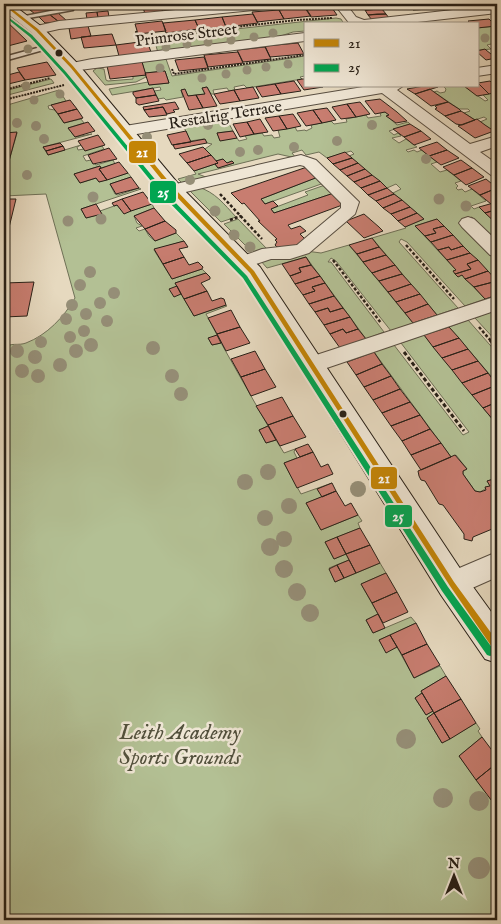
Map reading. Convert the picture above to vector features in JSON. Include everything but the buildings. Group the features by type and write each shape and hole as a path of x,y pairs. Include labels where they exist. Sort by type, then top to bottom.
{"street":[{"path":"4,4 37,31 78,74 173,190 244,262 452,584 497,647"},
{"path":"37,31 59,25 274,4"},
{"path":"340,4 348,16 359,22"},
{"path":"440,4 450,14"},
{"path":"371,22 401,15 450,14 493,7"},
{"name":"Primrose Street","path":"78,74 92,63 304,37"},
{"path":"478,72 497,68"},
{"name":"Restalrig Terrace","path":"125,131 385,88"},
{"name":"Restalrig Terrace","path":"392,88 497,172"},
{"path":"468,150 497,141"},
{"path":"173,190 294,160 304,160 310,163 349,200 351,205 349,210 311,244 290,253 269,253 244,262"},
{"path":"468,223 497,252"},
{"path":"312,365 497,303"},
{"path":"452,584 497,564"}],"lane":[{"path":"4,59 37,31 71,9"}],"path":[{"path":"132,18 138,38 348,16"},
{"path":"168,54 174,74 304,55"},
{"path":"4,100 78,74"},
{"path":"4,90 50,78"},
{"path":"207,181 277,254"},
{"path":"406,245 497,348"}],"green space":[{"path":"336,18 341,19 343,22 304,22 304,31 293,32 265,41 158,53 154,38"},
{"path":"497,26 497,48 491,44 487,45 491,49 478,49 478,28"},
{"path":"304,56 304,76 300,77 302,79 247,88 244,85 234,87 235,90 229,91 227,88 213,90 214,94 211,94 207,87 202,88 205,94 188,96 185,90 181,90 183,97 166,100 164,98 158,99 154,91 161,90 160,87 112,95 109,89 148,82 149,85 169,83 165,71 145,73 142,62 166,59 172,76"},
{"path":"97,68 104,69 106,80 108,81 133,79 133,76 146,75 146,77 136,82 105,85 93,71"},
{"path":"51,79 54,83 4,96 4,91"},
{"path":"467,88 485,101 488,100 483,95 496,92 497,126 490,129 480,122 487,119 484,117 475,120 464,113 470,111 468,109 459,109 434,92 445,92 446,89"},
{"name":"Leith Academy Sports Grounds","path":"59,90 66,101 48,106 49,109 55,110 64,123 81,119 84,123 68,128 75,137 92,134 43,147 48,155 81,145 77,147 78,150 102,146 104,149 83,156 86,161 91,160 96,165 113,160 115,164 101,168 100,166 74,174 80,183 96,178 99,182 128,173 131,177 110,184 115,194 118,195 141,189 81,209 86,218 101,214 100,211 117,205 124,213 152,204 154,208 134,216 137,223 142,226 136,228 139,231 145,229 155,241 176,233 184,241 154,250 172,279 202,269 206,273 175,283 194,316 227,306 206,314 217,335 209,339 212,345 221,343 268,426 259,430 266,443 276,440 284,453 295,449 294,452 297,458 284,463 301,494 332,483 318,489 322,497 306,503 321,530 358,515 362,521 358,523 360,528 325,542 334,559 346,554 349,560 329,568 335,582 380,563 386,573 361,584 378,614 366,620 373,633 411,617 416,623 379,640 386,652 397,647 414,678 440,666 446,676 421,691 422,693 415,698 426,715 433,711 434,713 427,718 442,743 476,723 480,729 478,731 482,737 459,756 495,805 497,804 497,825 491,831 497,839 497,920 4,920 4,348 9,345 34,340 48,330 66,312 75,298 46,194 4,196 4,179 17,133 4,133 4,106"},
{"path":"385,112 397,125 408,122 410,124 389,131 394,135 398,133 401,136 392,138 399,143 406,139 417,147 406,150 408,152 422,150 437,162 431,164 440,172 447,170 461,181 455,183 458,186 456,188 458,190 462,189 465,192 472,189 486,201 471,206 474,209 479,207 497,224 497,242 472,217 460,221 497,258 497,281 437,219 415,226 456,270 453,271 458,276 462,275 485,299 465,306 407,242 401,239 399,242 458,308 437,315 372,238 406,228 424,219 393,193 401,189 396,184 387,188 349,156 354,154 351,151 327,158 319,152 306,155 302,150 292,153 296,158 278,154 198,174 211,179 184,185 178,179 196,174 194,171 215,164 218,168 234,163 232,161 227,163 223,159 216,161 205,149 212,144 207,143 204,139 190,141 184,127 227,120 233,131 217,133 220,140 237,138 239,141 247,139 245,136 262,133 264,136 280,137 278,130 295,127 297,131 306,131 312,128 311,125 331,121 334,124 347,122 346,119 366,115 368,118 381,116 380,113"},
{"path":"318,177 324,183 265,204 261,199"},
{"path":"325,185 334,193 274,213 271,209 308,195 305,192"},
{"path":"198,187 214,195 236,217 221,222 187,188"},
{"path":"238,219 268,250 255,255 224,224"},
{"path":"349,245 413,323 391,331 336,261 331,258 328,262 331,262 384,332 366,339 306,257 267,268 260,260 306,251 321,253"},
{"path":"496,310 497,312 497,342 475,318"},
{"path":"468,320 497,353 497,383 449,327"},
{"path":"424,335 497,425 497,478 487,481 490,486 480,492 475,491 463,474 463,471 467,469 456,455 451,457 374,352 394,345 463,435 469,432 401,343"}],"transit line":[{"name":"21","path":"4,4 37,30 72,67 173,190 252,272 452,584 497,647"},
{"name":"25","path":"4,15 31,36 65,73 166,196 245,277 445,589 490,652"}]}
